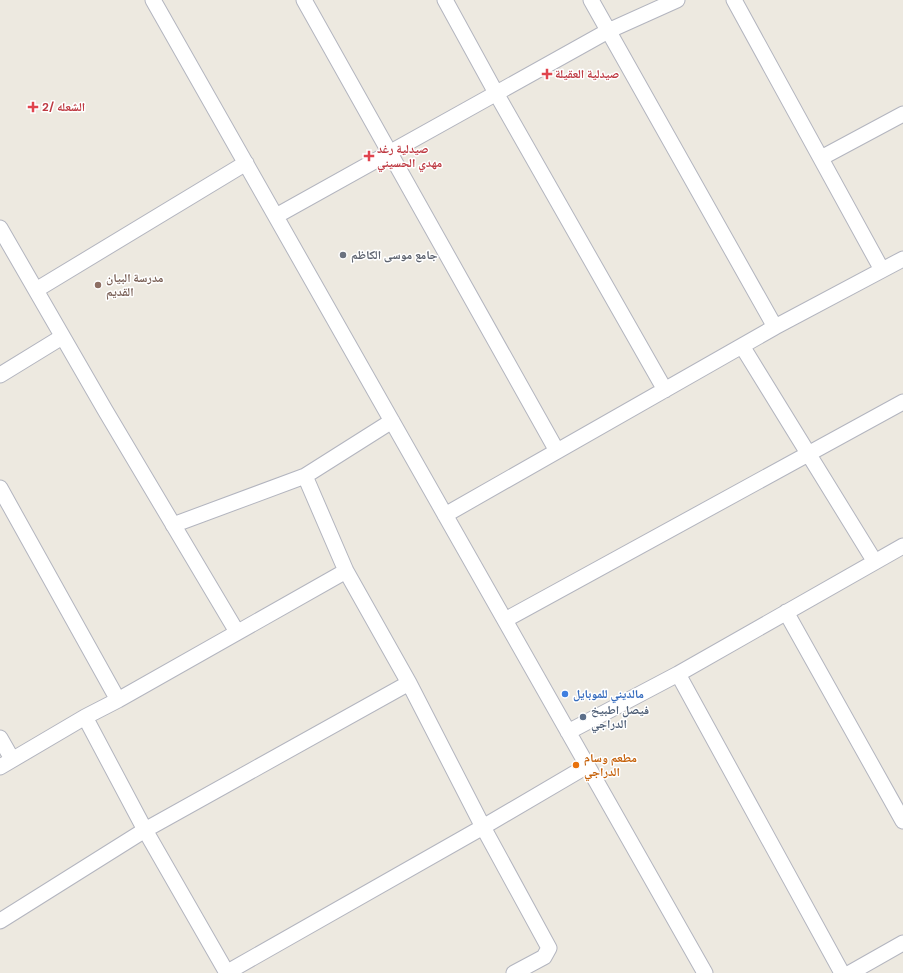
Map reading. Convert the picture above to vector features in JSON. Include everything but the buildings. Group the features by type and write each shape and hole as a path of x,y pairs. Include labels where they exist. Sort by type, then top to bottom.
{"street":[{"path":"153,0 705,973"},
{"path":"304,0 557,451"},
{"path":"445,0 496,93 665,390"},
{"path":"591,0 776,328"},
{"path":"276,216 608,31 677,0"},
{"path":"734,0 882,270"},
{"path":"821,158 903,114"},
{"path":"36,290 246,163"},
{"path":"0,228 62,337 237,632"},
{"path":"445,515 742,346 903,259"},
{"path":"0,376 62,337"},
{"path":"742,346 875,562"},
{"path":"505,620 903,402"},
{"path":"173,525 305,476 392,421"},
{"path":"305,476 346,571 409,683 483,827 549,948 544,957 514,973"},
{"path":"0,488 118,700"},
{"path":"568,732 678,674 875,562 902,549"},
{"path":"0,738 6,763 85,717 118,700 346,571"},
{"path":"786,612 903,821"},
{"path":"678,674 842,973"},
{"path":"0,921 145,830 409,683"},
{"path":"85,717 145,830 227,973 587,766"},
{"path":"850,973 903,943"}],"place":[{"name":"صيدلية العقيلة","path":"547,74"},
{"name":"الشعله /2","path":"33,107"},
{"name":"صيدلية رغد مهدي الحسيني","path":"369,156"},
{"name":"جامع موسى الكاظم","path":"343,255"},
{"name":"مدرسة البيان القديم","path":"98,285"},
{"name":"مالديني للموبايل","path":"565,694"},
{"name":"فيصل اطبيخ الدراجي","path":"583,717"},
{"name":"مطعم وسام الدراجي","path":"576,765"}]}
